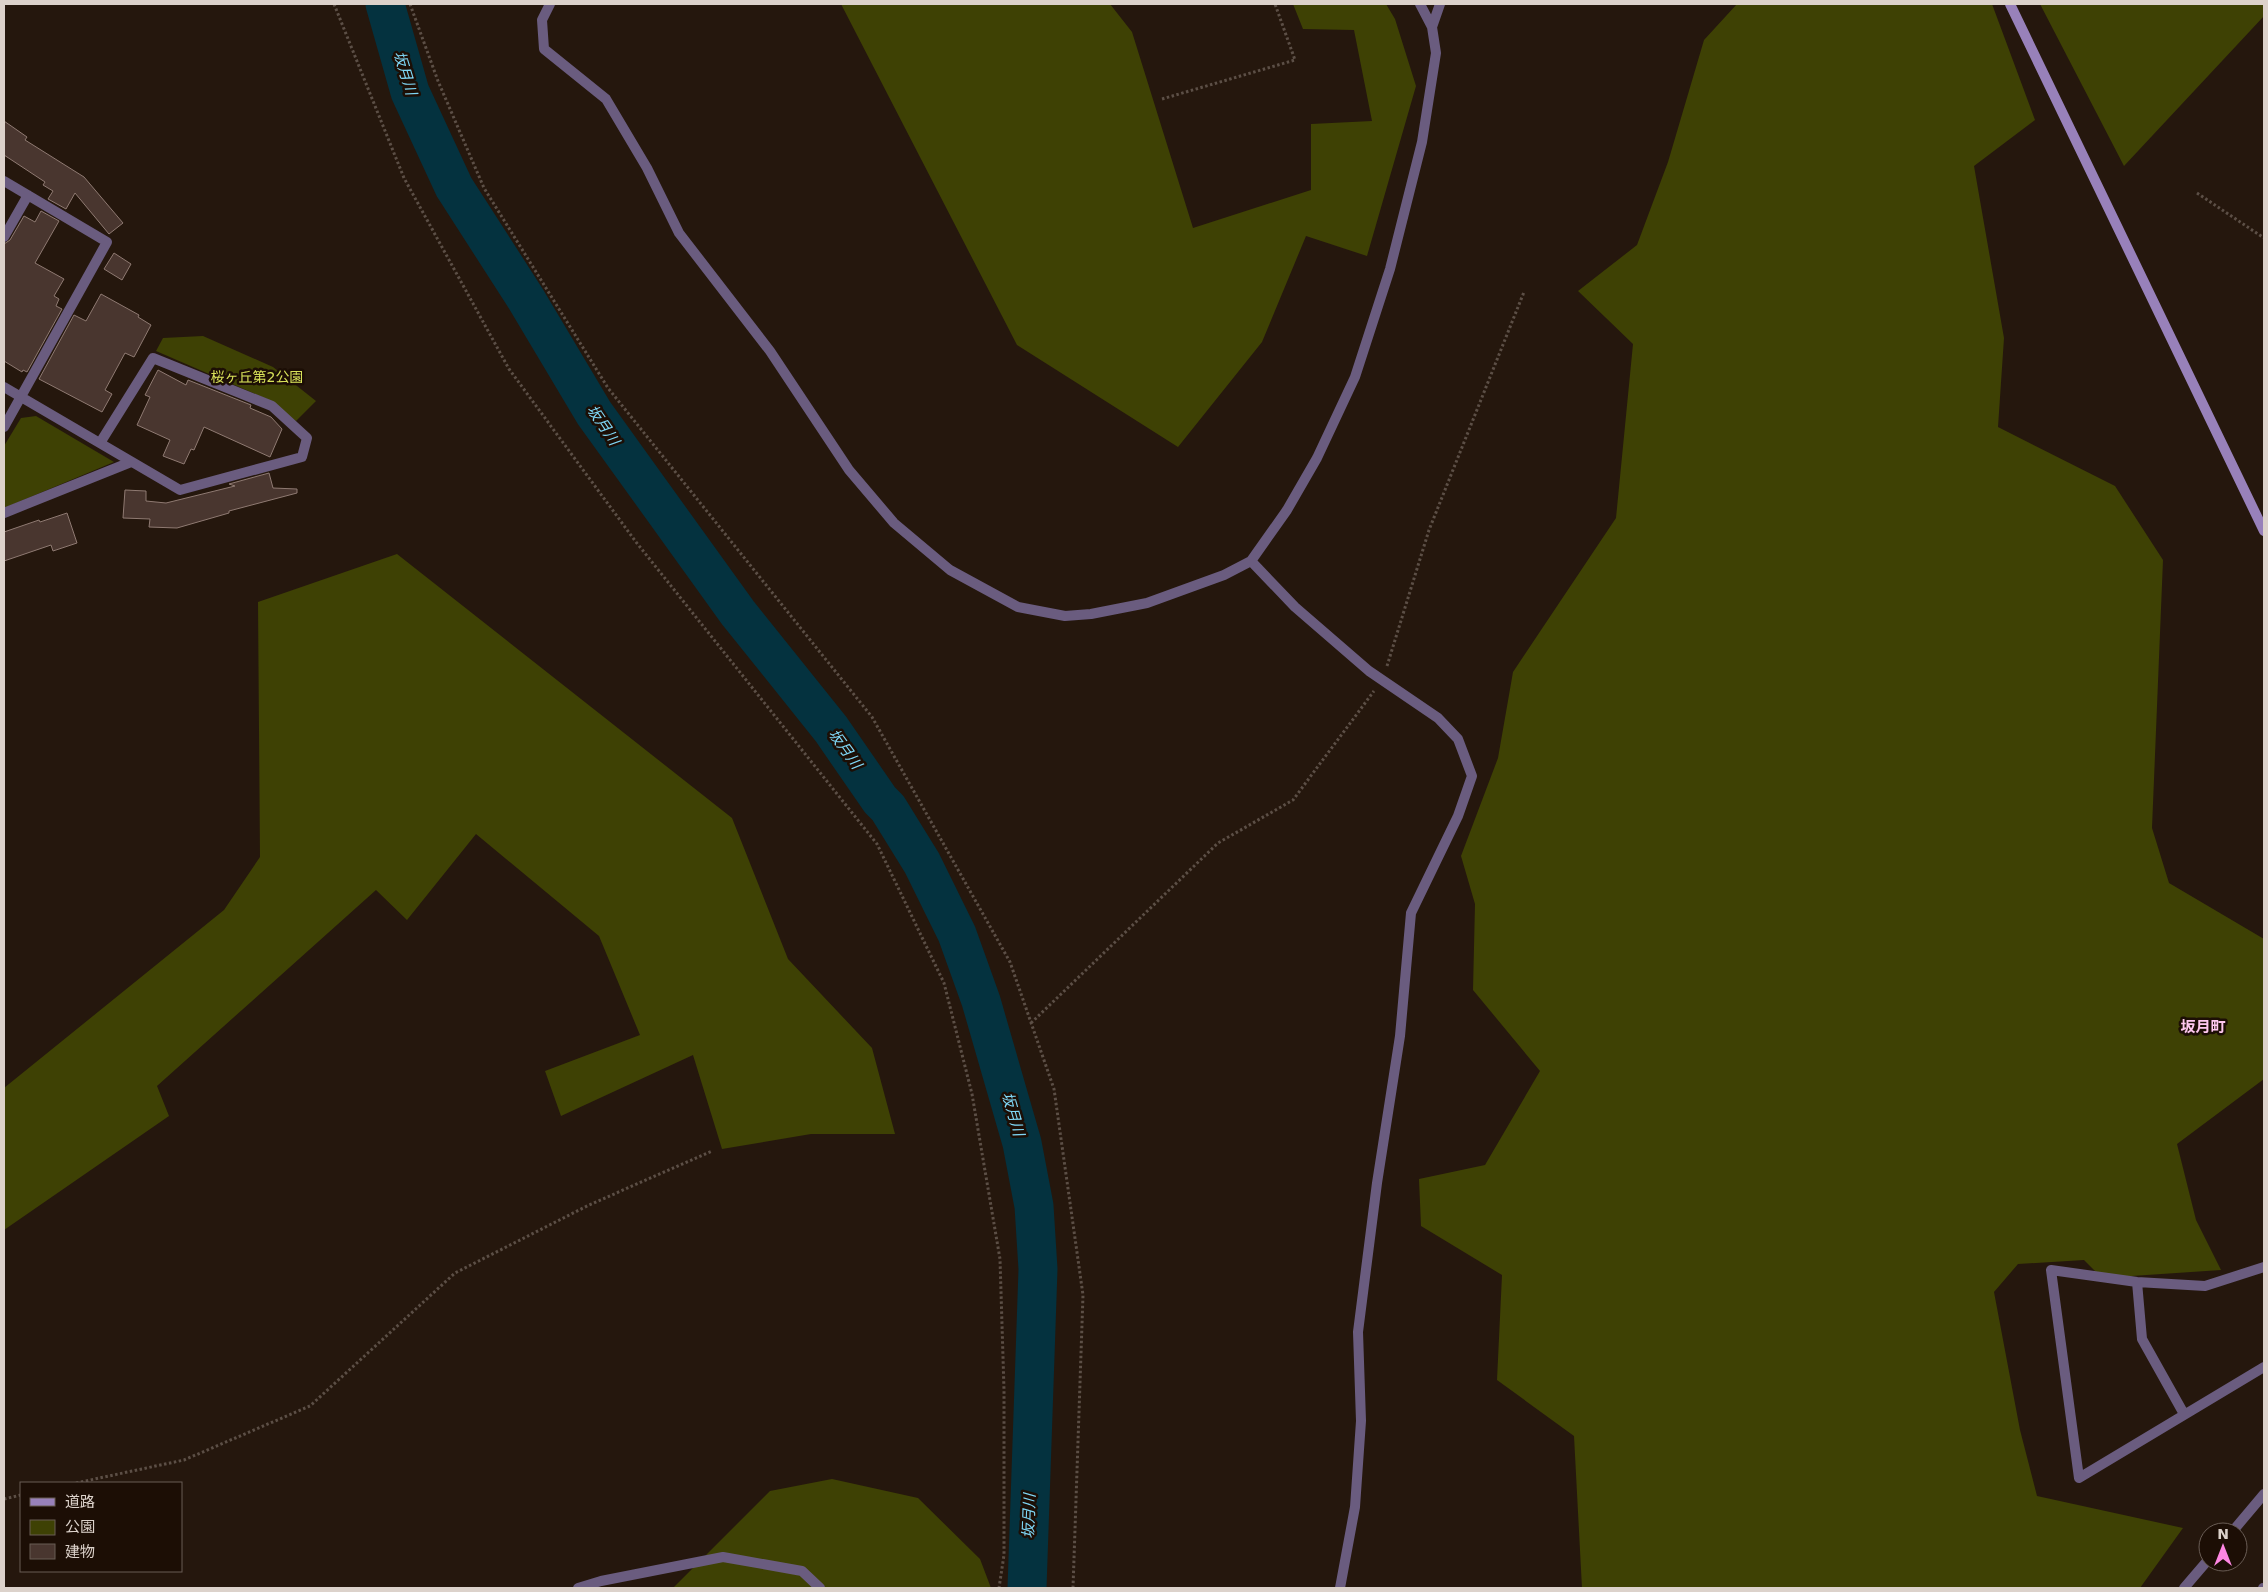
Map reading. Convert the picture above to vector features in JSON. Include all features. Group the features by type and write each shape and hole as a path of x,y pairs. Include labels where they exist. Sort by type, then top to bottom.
{"street":[{"path":"550,4 542,20 544,49 606,99 647,168 679,233 770,351 849,470 894,523 950,570 1018,607 1065,616 1091,614 1148,603 1224,575 1251,561 1287,510 1317,458 1355,377 1390,269 1422,142 1436,53 1432,27 1420,4"},
{"path":"1432,27 1440,4"},
{"path":"2010,4 2264,531"},
{"path":"4,181 107,242 4,427"},
{"path":"4,237 28,195"},
{"path":"4,386 21,397 180,490 302,457 307,438 272,406 153,358 100,443"},
{"path":"4,513 132,462"},
{"path":"1251,561 1294,607 1369,671 1438,718 1458,739 1472,776 1458,816 1411,913 1400,1036 1377,1183 1358,1332 1361,1421 1356,1497 1340,1588"},
{"path":"2264,1267 2205,1286 2137,1282 2051,1270 2079,1478 2264,1367"},
{"path":"2137,1282 2142,1339 2184,1414"},
{"path":"2240,1522 2264,1494"},
{"path":"578,1588 601,1581 723,1558 802,1572 820,1588"},
{"path":"2184,1588 2198,1572"}],"path":[{"path":"334,4 404,178 509,369 636,542 877,844 944,983 972,1094 1000,1259 1004,1390 1004,1555 998,1588"},
{"path":"410,4 438,81 484,188 608,388 872,717 1010,962 1054,1089 1082,1295 1073,1588"},
{"path":"1162,99 1295,60 1275,4"},
{"path":"2197,193 2264,238"},
{"path":"1031,1023 1218,843 1293,800 1382,680 1429,530 1524,292"},
{"path":"81,1482 184,1460 310,1406 455,1273 589,1205 712,1151"},
{"path":"4,1499 20,1495"}],"green space":[{"path":"841,4 1110,4 1132,32 1193,228 1311,190 1311,124 1372,121 1354,30 1303,29 1293,4 1386,4 1395,19 1416,86 1367,256 1306,236 1262,342 1178,447 1017,345"},
{"path":"1737,4 1992,4 2035,120 1974,166 2004,338 1998,427 2115,486 2163,560 2152,828 2169,883 2264,939 2264,1079 2177,1144 2196,1220 2221,1270 2102,1278 2084,1260 2018,1264 1994,1292 2020,1430 2037,1496 2183,1528 2140,1588 1582,1588 1574,1436 1497,1380 1502,1275 1421,1226 1419,1179 1485,1165 1540,1071 1473,990 1475,904 1461,856 1498,758 1513,672 1616,518 1633,344 1578,291 1637,245 1668,162 1704,40"},
{"path":"2040,4 2264,4 2264,16 2124,166"},
{"name":"桜ヶ丘第2公園","path":"203,336 273,367 316,401 296,421 267,399 156,351 163,338"},
{"path":"36,416 114,462 4,508 4,446 21,418"},
{"path":"397,554 732,818 788,959 872,1048 895,1134 811,1134 722,1149 693,1055 561,1116 545,1071 640,1035 599,936 476,834 407,920 376,890 157,1086 169,1116 4,1230 4,1088 224,910 260,857 258,602"},
{"path":"832,1479 918,1498 980,1559 991,1588 673,1588 770,1491"}],"building":[{"path":"4,121 27,137 25,140 84,177 123,223 109,234 75,193 66,209 48,199 53,191 43,185 45,182 4,155"},
{"path":"41,211 59,221 35,263 64,279 54,296 59,299 56,306 62,309 27,372 23,370 22,372 4,361 4,244 10,240 24,216 35,222"},
{"path":"114,253 131,264 122,280 104,269"},
{"path":"101,294 139,315 138,317 151,325 134,357 125,353 105,390 112,394 102,412 39,379 74,315 86,321"},
{"path":"158,370 186,385 188,380 251,405 250,408 271,417 282,429 270,457 204,427 194,450 191,449 184,464 163,456 170,440 137,425 150,397 145,395"},
{"path":"269,473 273,488 297,489 297,493 229,511 229,513 177,528 149,527 150,519 123,518 125,490 146,491 146,501 166,503 235,486 229,484"},
{"path":"67,513 77,543 53,551 51,545 4,561 4,532"}],"waterway":[{"name":"坂月川","path":"385,4 410,92 454,187 526,299 594,413 738,613 831,729 880,800 888,808 922,863 957,934 981,1001 1022,1143 1034,1206 1038,1269 1027,1588"}],"district":[{"name":"坂月町","path":"2203,1027"}]}
